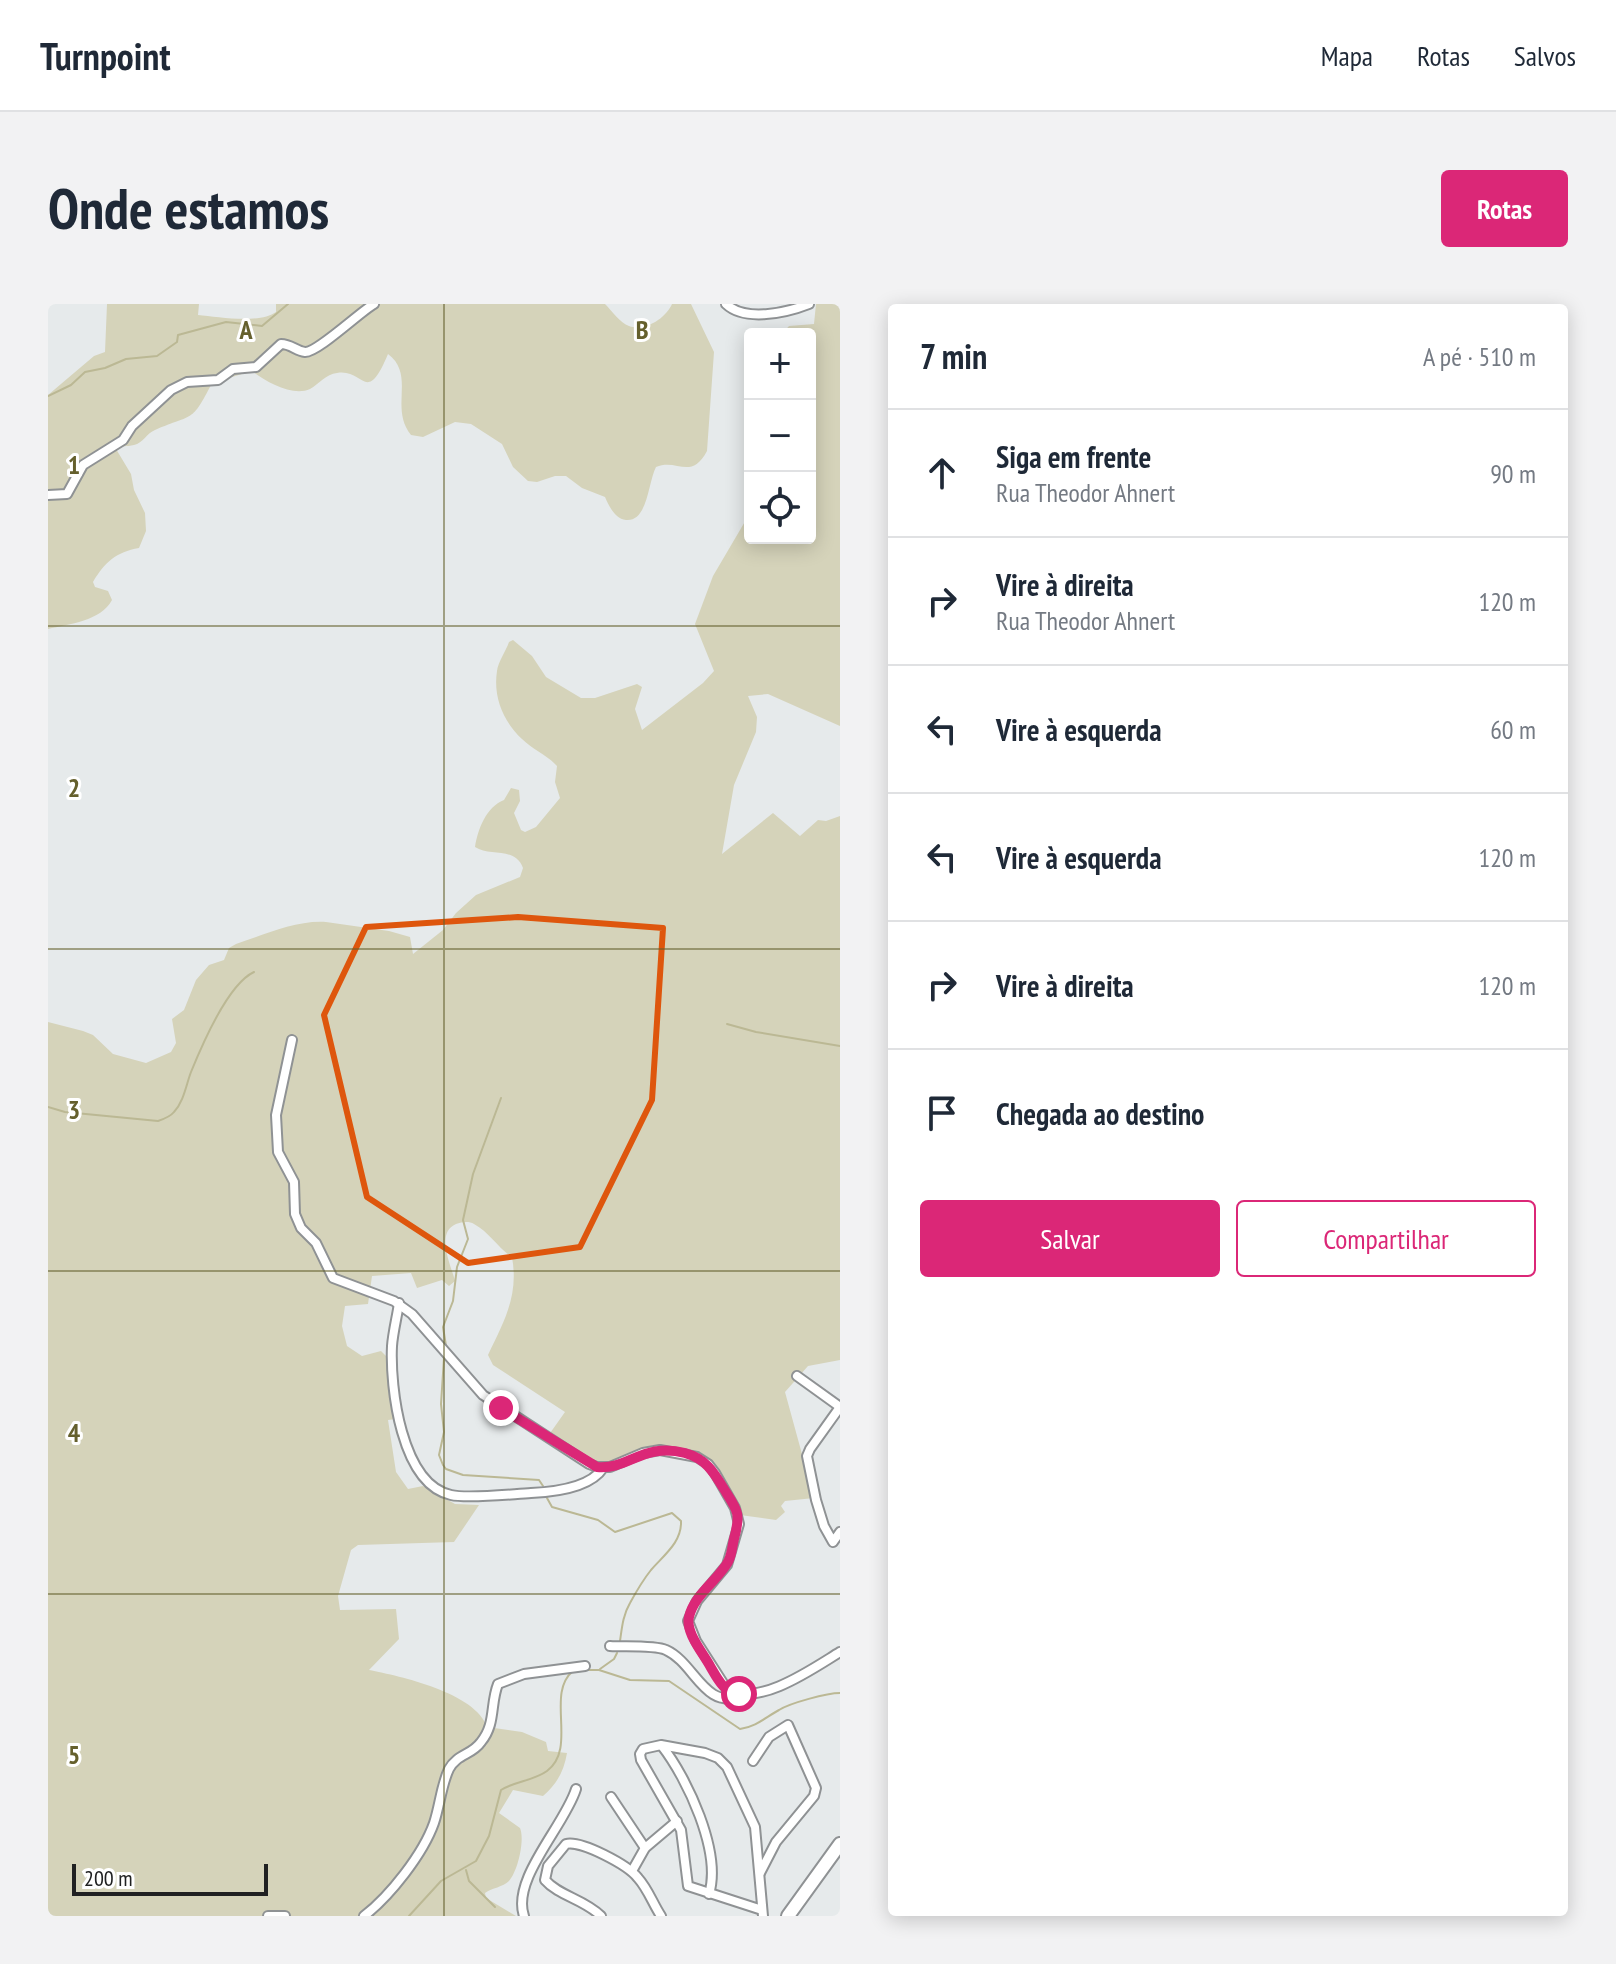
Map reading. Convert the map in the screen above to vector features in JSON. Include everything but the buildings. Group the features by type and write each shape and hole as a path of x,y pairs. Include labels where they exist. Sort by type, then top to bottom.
{"main road":[{"path":"788,1916 840,1844"}],"street":[{"path":"48,495 67,494 83,465 123,440 132,426 171,390 187,382 218,380 236,369 256,367 281,344 306,352 312,350 346,328 374,304"},
{"path":"726,304 736,312 753,314 809,304"},
{"path":"292,1040 276,1120 279,1158 294,1186 295,1214 301,1228 316,1243 333,1278 399,1303 483,1395 575,1455 603,1468"},
{"path":"399,1303 392,1346 397,1408 408,1453 429,1482 451,1495 558,1491 597,1476 603,1468 652,1450 683,1453 701,1459 711,1467 740,1522 727,1565 697,1601 688,1621 718,1679 728,1691 744,1694"},
{"path":"797,1376 840,1407 807,1456 824,1526 833,1542 840,1532"},
{"path":"610,1646 662,1649 676,1657 716,1696 729,1700 791,1681 840,1652"},
{"path":"364,1916 394,1888 425,1841 451,1766 458,1757 479,1746 491,1726 498,1684 524,1674 585,1666"},
{"path":"753,1761 769,1737 788,1725 816,1788 814,1796 776,1842 760,1874"},
{"path":"658,1746 684,1778 701,1823 712,1867 709,1894"},
{"path":"658,1746 711,1754 725,1764 753,1822 762,1913 693,1889 687,1884 683,1837 677,1821 640,1756 645,1748 658,1746"},
{"path":"524,1916 521,1907 523,1890 571,1805 576,1789"},
{"path":"611,1797 645,1848"},
{"path":"632,1871 645,1848 677,1821"},
{"path":"601,1916 581,1900 546,1882 545,1872 564,1846 578,1843 632,1871 661,1916"},
{"path":"268,1916 285,1916"}],"highlighted area":[{"path":"518,917 663,928 652,1100 580,1247 468,1263 367,1197 324,1015 366,927"}],"shaded area":[{"path":"107,304 199,304 198,315 250,319 276,312 276,304 605,304 622,322 642,327 665,314 672,304 691,304 714,352 707,451 701,460 689,467 656,467 643,508 639,515 626,520 616,515 605,497 582,488 566,476 528,481 513,467 502,444 471,424 455,422 423,437 411,435 402,414 400,372 388,354 375,379 369,382 346,373 337,373 303,391 280,387 252,371 212,383 190,416 152,431 137,444 116,449 131,474 134,490 145,513 146,531 139,548 112,559 93,582 95,587 108,591 112,600 107,607 84,620 48,629 48,395 94,356 105,352"},
{"path":"816,304 840,304 840,726 768,694 748,696 757,717 756,732 734,785 722,854 773,813 800,836 818,820 826,821 840,816 840,1360 808,1366 785,1392 814,1498 785,1501 781,1506 785,1512 776,1520 740,1515 700,1455 653,1445 598,1473 548,1436 565,1412 493,1365 488,1355 512,1296 512,1257 474,1224 456,1224 446,1234 445,1242 455,1281 449,1286 442,1280 417,1288 411,1273 372,1276 368,1304 345,1306 342,1326 347,1346 362,1356 381,1351 389,1359 396,1419 388,1420 396,1472 408,1489 423,1486 455,1504 479,1505 454,1542 358,1545 351,1550 338,1596 340,1610 396,1609 399,1639 369,1670 436,1688 468,1705 480,1715 487,1727 522,1732 546,1742 548,1751 567,1753 559,1777 543,1796 513,1790 499,1813 520,1828 520,1855 509,1881 485,1893 486,1898 516,1916 48,1916 48,1022 93,1035 113,1054 146,1063 171,1052 176,1043 172,1019 184,1010 196,980 209,965 224,960 229,948 236,944 292,926 326,922 410,937 413,954 443,930 476,895 520,877 523,868 514,857 475,847 484,819 492,808 504,800 511,788 519,790 520,801 514,813 521,830 525,832 536,827 560,798 555,782 557,766 522,739 501,708 497,671 509,642 513,640 532,656 546,677 581,698 595,698 637,684 642,687 635,709 642,730 703,683 714,671 695,624 713,576 744,523 744,544 816,544 816,328 787,328 814,324"}],"waterway":[{"path":"48,396 71,385 85,372 126,359 157,356 177,342 178,335 226,322 262,326 288,304"},
{"path":"48,1107 65,1112 158,1121 169,1117 180,1103 217,1016 235,989 254,972"},
{"path":"727,1024 840,1046"},
{"path":"446,1346 443,1327 453,1301 457,1267 468,1239 463,1220 473,1174 501,1098"},
{"path":"444,1358 441,1404 444,1432 439,1455 446,1469 463,1475 539,1480 543,1486"},
{"path":"547,1498 552,1507 598,1520 615,1532 672,1513 681,1521 675,1542 637,1590 623,1621 620,1641"},
{"path":"600,1669 617,1653"},
{"path":"587,1670 599,1670 630,1680 669,1681 740,1729 756,1724 791,1704 840,1693"},
{"path":"409,1916 441,1881 476,1861 489,1836 501,1790 542,1774 556,1761 560,1749 561,1693 573,1671"},
{"path":"466,1870 469,1881 495,1907"}],"route":[{"path":"501,1408 597,1467 610,1467 643,1453 660,1450 701,1459 711,1467 740,1522 727,1565 694,1605 688,1621 718,1679 728,1691 739,1694"}]}
